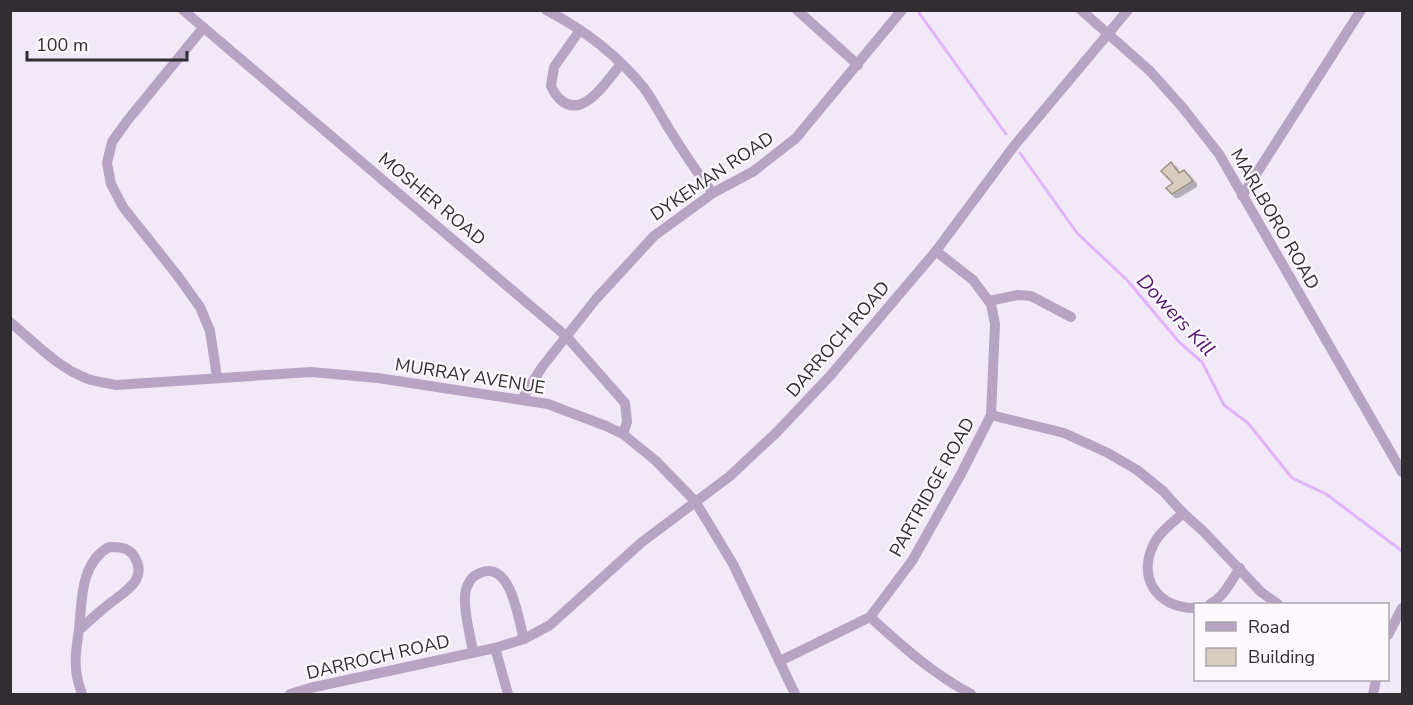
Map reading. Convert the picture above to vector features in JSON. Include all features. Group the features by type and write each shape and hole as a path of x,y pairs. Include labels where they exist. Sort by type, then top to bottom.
{"street":[{"name":"MOSHER ROAD","path":"183,10 566,336 625,403 627,422 623,434"},
{"path":"546,10 580,30 621,64 645,89 695,170 713,193"},
{"path":"797,10 858,66"},
{"name":"DYKEMAN ROAD","path":"522,399 542,367 566,336 614,277 654,236 713,193 754,171 796,138 858,66 902,10"},
{"name":"MARLBORO ROAD","path":"1081,10 1150,72 1183,108 1219,154 1402,472"},
{"name":"DARROCH ROAD","path":"290,694 495,648 524,639 550,625 642,542 730,476 776,433 830,376 936,251 1014,146 1128,10"},
{"path":"1242,196 1361,10"},
{"path":"203,28 112,142 107,163 111,184 123,207 200,307 210,332 217,377"},
{"path":"580,30 553,70 551,86 561,101 572,105 586,102 598,92 621,64"},
{"name":"PARTRIDGE ROAD","path":"780,661 870,617 912,561 991,415 995,324 989,301 973,280 936,251"},
{"path":"989,301 1018,295 1031,297 1044,301 1071,317"},
{"name":"MURRAY AVENUE","path":"10,322 63,366 88,379 116,385 311,372 378,378 548,404 623,434 656,461 695,501 733,564 795,694"},
{"path":"991,415 1064,433 1108,453 1137,470 1163,490 1261,592 1277,603"},
{"path":"1183,513 1157,539 1151,552 1150,581 1156,594 1169,604 1194,608"},
{"path":"79,630 135,584 139,567 131,552 125,548 109,548 98,553 92,561 83,590 75,658 76,677 82,694"},
{"path":"1211,603 1220,596 1240,568"},
{"name":"DARROCH ROAD","path":"473,652 465,596 472,579 484,572 493,571 499,574 508,584 524,639"},
{"path":"1389,633 1402,608"},
{"path":"870,617 913,657 971,694"},
{"path":"495,648 508,694"}],"building":[{"path":"1171,162 1179,173 1184,170 1193,181 1172,194 1166,188 1173,183 1161,171"}],"waterway":[{"name":"Dowers Kill","path":"917,10 1006,134"},
{"name":"Dowers Kill","path":"1020,153 1077,233 1127,280 1179,342 1202,362 1224,405 1248,423 1292,478 1326,494 1402,551"}]}
